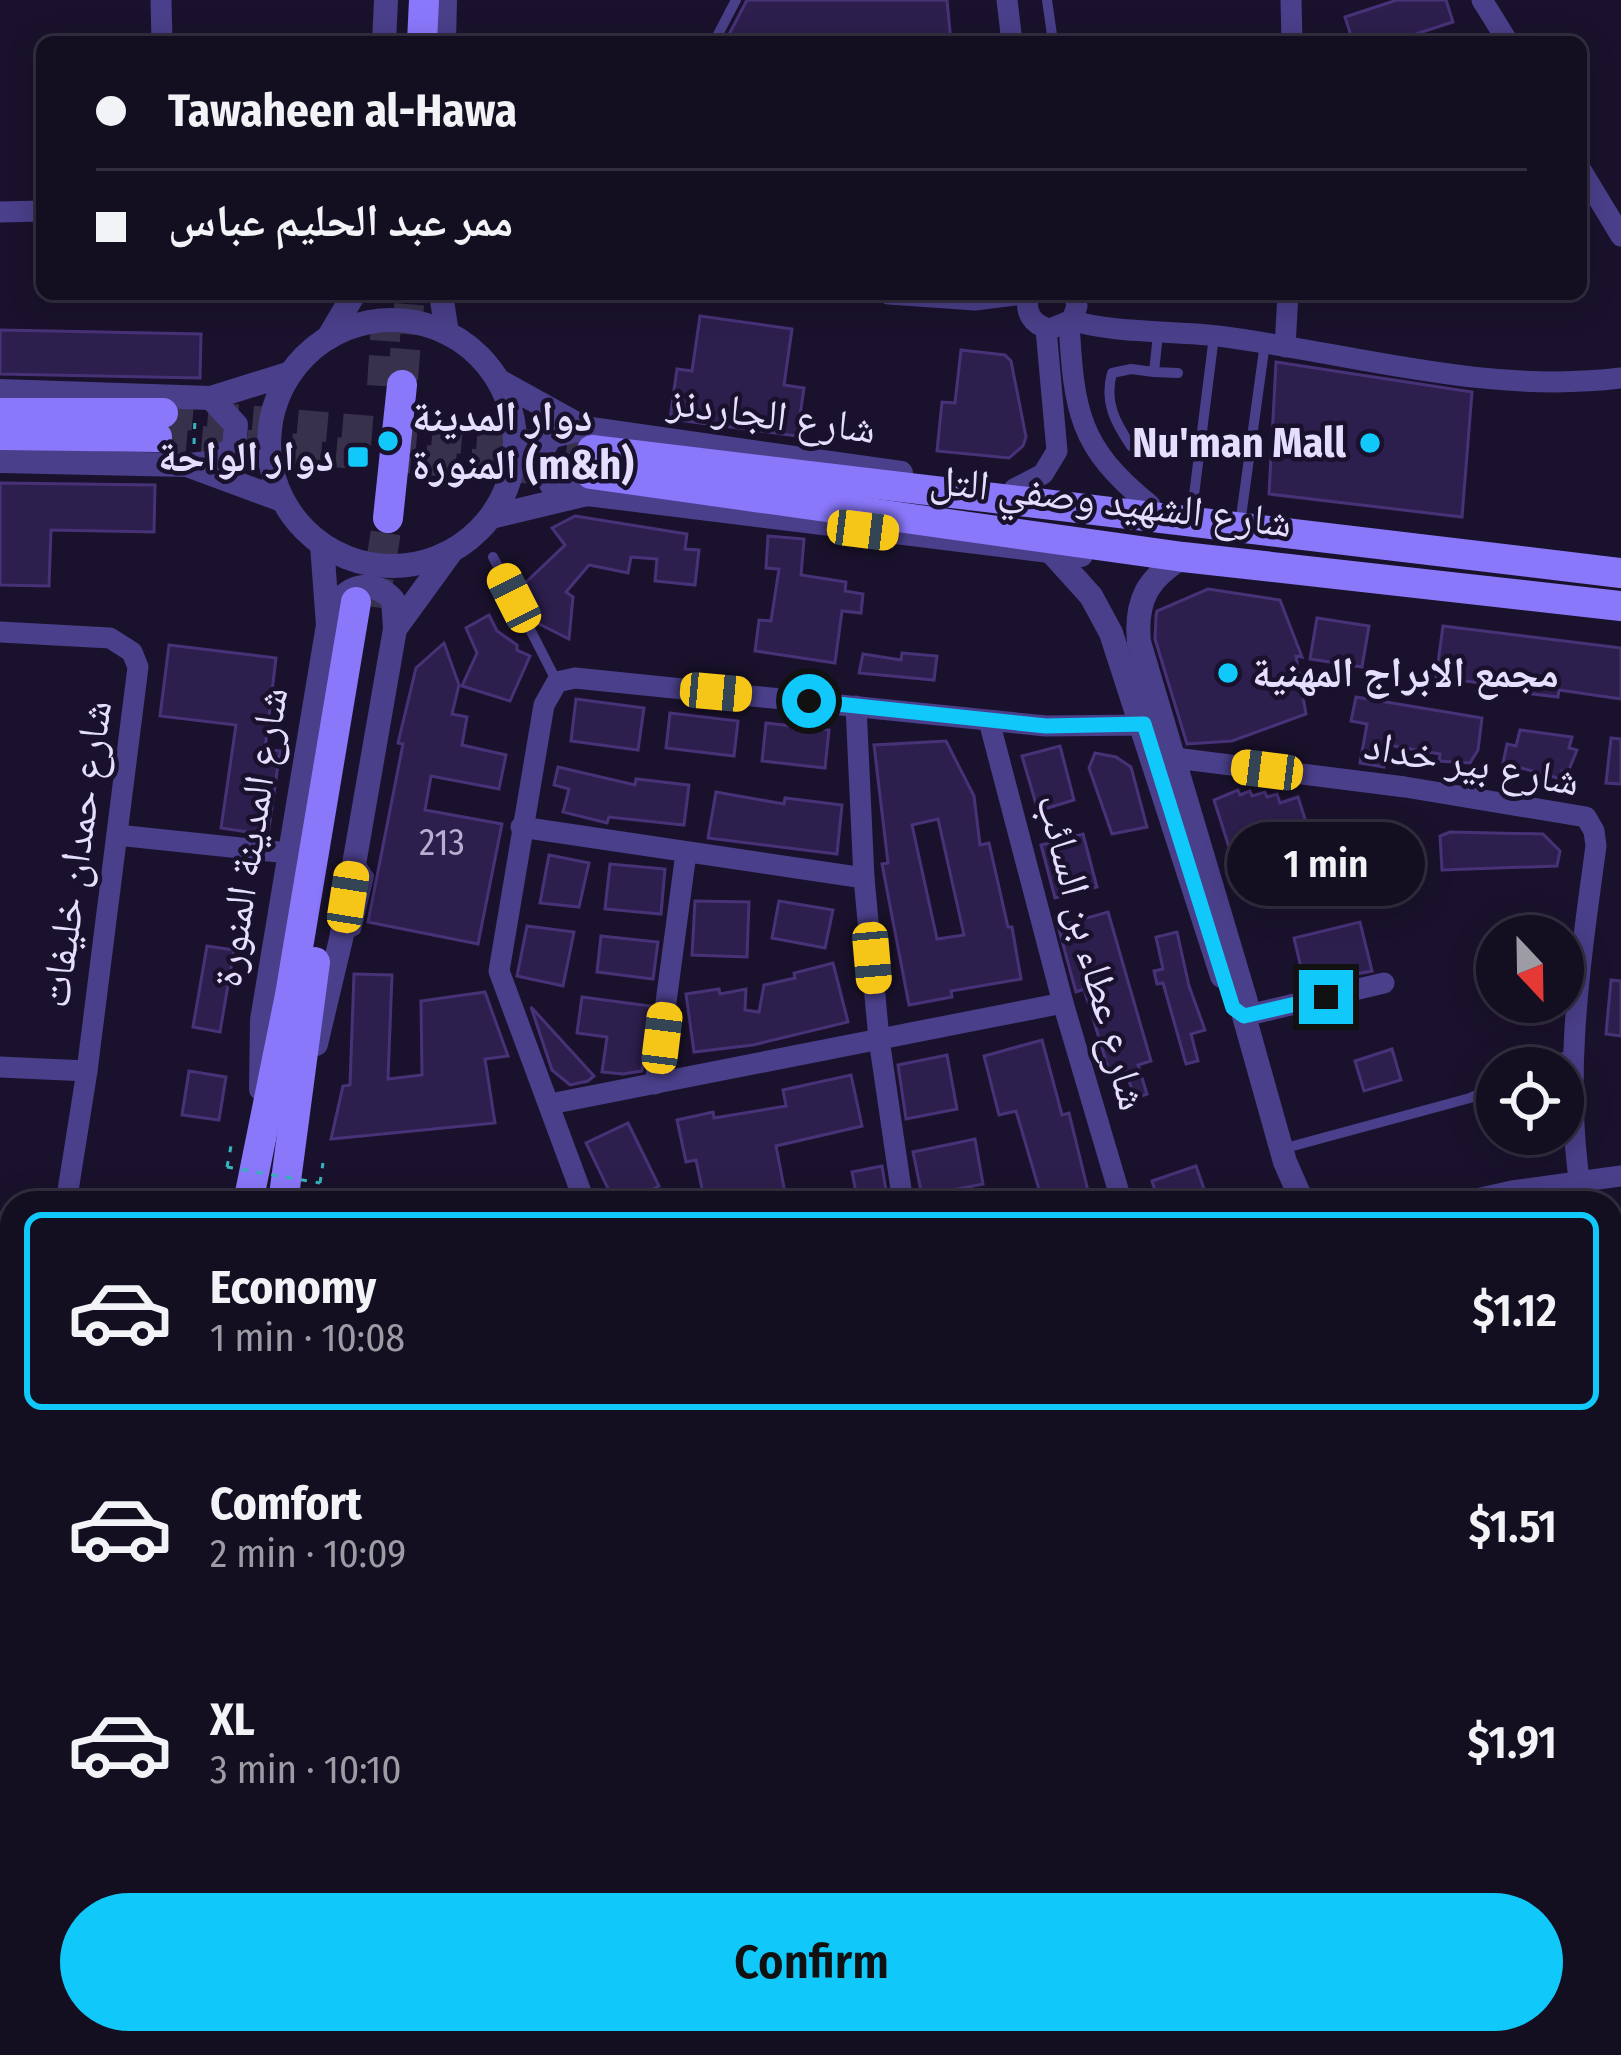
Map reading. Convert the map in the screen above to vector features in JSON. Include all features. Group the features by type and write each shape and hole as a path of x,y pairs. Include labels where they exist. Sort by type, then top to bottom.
{"main road":[{"path":"403,36 404,0"},
{"path":"422,36 424,0"},
{"path":"379,516 392,385"},
{"path":"0,412 160,425 0,436"},
{"name":"شارع الشهيد وصفي التل","path":"589,461 1188,522 1621,573"},
{"name":"شارع الشهيد وصفي التل","path":"589,461 1170,555 1621,606"},
{"name":"شارع المدينة المنورة","path":"286,1191 319,933 375,612"},
{"name":"شارع المدينة المنورة","path":"246,1191 246,1142 290,995 375,612"}],"street":[{"path":"161,0 162,36"},
{"path":"384,36 386,0"},
{"path":"444,36 445,0"},
{"path":"1007,0 1011,36"},
{"path":"1292,0 1292,36"},
{"path":"1482,0 1504,36"},
{"path":"1587,180 1621,236"},
{"path":"0,212 36,212"},
{"path":"327,339 350,300"},
{"path":"442,300 447,333"},
{"path":"975,300 1059,328 1073,309"},
{"path":"1014,489 1043,474 1058,451 1039,325 1027,300"},
{"path":"1275,345 1286,300"},
{"path":"1073,309 1117,326 1532,384 1621,378"},
{"path":"1073,309 1072,374 1090,440 1114,476 1150,505"},
{"path":"386,321 428,325 447,333 477,353 499,382 512,415 516,451 508,486 491,517 451,551 419,563 386,566 353,560 322,545 282,500 269,448 278,396 291,373 327,339 346,329 386,321"},
{"path":"0,391 203,398 291,373"},
{"name":"شارع الجاردنز","path":"499,382 589,461 1053,554 1170,555"},
{"path":"0,461 190,465 224,457 234,448 238,435 230,415 203,398"},
{"name":"شارع الجاردنز","path":"491,517 589,461 1014,489 1150,505 1188,522"},
{"path":"190,465 282,500"},
{"name":"شارع المدينة المنورة","path":"246,1142 288,853 328,625 322,545"},
{"name":"شارع المدينة المنورة","path":"294,1139 341,938 355,855 375,612 451,551"},
{"path":"1053,554 1080,580 1100,611 1144,724 1233,1008 1244,1016 1384,983"},
{"path":"1170,555 1152,580 1138,614 1142,656 1246,1002 1244,1016 1283,1155 1298,1191"},
{"path":"328,625 343,595 370,586 393,600 375,612"},
{"name":"شارع حمدان خليفات","path":"0,632 110,638 132,652 138,667 68,1191"},
{"path":"580,1191 499,971 544,705 557,682 575,678 1082,728 1144,724"},
{"path":"856,706 864,878 879,1039 901,1191"},
{"name":"شارع عطاء بن السائب","path":"989,721 1118,1191"},
{"name":"شارع بير خداد","path":"1174,758 1405,787 1586,817 1596,846 1576,995 1575,1047"},
{"path":"520,826 864,878"},
{"path":"117,835 288,853"},
{"path":"656,1084 686,853"},
{"path":"550,1104 1063,1003"},
{"path":"0,1067 87,1071"},
{"path":"1283,1155 1285,1191"},
{"name":"شارع بير خداد","path":"1579,1155 1581,1191"},
{"path":"1584,1191 1621,1176"}],"lane":[{"path":"717,36 736,0"},
{"path":"1047,0 1052,36"},
{"path":"1154,372 1158,330"},
{"path":"1188,522 1214,336"},
{"path":"1239,529 1275,345"},
{"path":"1131,446 1114,420 1107,391 1112,373 1131,369 1178,374"},
{"path":"493,557 557,682"},
{"path":"1283,1155 1476,1095"}],"path":[{"path":"190,465 203,398"},
{"path":"246,1142 227,1167 320,1183 323,1163"}],"building":[{"path":"747,0 947,0 950,36 728,36"},
{"path":"1397,0 1446,0 1453,22 1410,36 1351,36 1345,17"},
{"path":"700,316 792,329 784,385 804,388 797,436 670,419 677,369 692,371"},
{"path":"0,330 201,334 200,378 0,374"},
{"path":"961,350 1005,355 1011,361 1026,437 1009,458 937,451 942,402 955,403"},
{"name":"Nu'man Mall","path":"1276,362 1472,392 1462,517 1269,494"},
{"path":"0,483 155,485 154,532 51,530 49,586 0,585"},
{"path":"575,516 687,534 685,549 699,550 695,585 655,581 657,559 631,557 628,573 589,565 566,592 573,597 569,639 539,624 521,587 565,545 552,528"},
{"path":"768,536 804,539 801,575 846,582 845,591 863,594 861,613 842,611 835,663 755,651 759,620 771,621 779,569 766,568"},
{"name":"مجمع الابراج المهنية","path":"1208,589 1280,600 1302,657 1296,656 1306,714 1232,741 1187,744 1155,639 1156,616 1157,611"},
{"path":"489,615 497,631 530,656 510,701 462,686 477,653 466,628"},
{"path":"1317,618 1369,626 1362,667 1310,659"},
{"path":"1443,626 1621,648 1621,699 1559,690 1558,697 1523,693 1524,689 1436,677"},
{"path":"444,643 459,685 452,714 467,717 462,745 506,755 499,789 431,776 425,810 502,824 478,944 368,922 403,744 398,743 416,668"},
{"path":"169,645 276,658 265,749 280,751 268,835 221,828 236,725 160,716"},
{"path":"902,653 937,656 934,680 859,673 863,654 901,660"},
{"path":"1356,697 1482,718 1478,750 1470,763 1439,761 1440,754 1388,745 1384,767 1360,763 1367,724 1351,721"},
{"path":"576,699 644,708 638,750 571,741"},
{"path":"670,713 738,721 734,756 666,748"},
{"path":"766,723 829,730 825,768 762,761"},
{"path":"1520,730 1572,737 1569,748 1577,750 1561,779 1503,763 1507,744 1516,746"},
{"path":"1611,738 1621,739 1621,784 1606,783"},
{"path":"946,741 974,796 980,845 989,843 1021,979 951,991 952,997 909,1005 882,864 888,863 874,745","holes":["938,819 964,935 937,939 912,825"]},
{"path":"1060,746 1074,800 1038,811 1022,756"},
{"path":"1095,753 1116,757 1131,767 1147,827 1112,834 1089,768"},
{"path":"558,767 635,785 636,779 689,785 684,825 609,817 607,823 563,812 569,789 554,785"},
{"path":"1238,790 1240,795 1250,791 1252,796 1277,794 1280,803 1298,797 1313,844 1236,869 1214,800"},
{"path":"716,792 784,804 785,798 842,805 837,854 708,838"},
{"path":"1450,832 1543,834 1560,851 1557,866 1442,870 1440,836"},
{"path":"1083,834 1097,887 1055,898 1041,845"},
{"path":"549,855 589,863 579,907 540,903"},
{"path":"610,864 665,869 661,914 605,909"},
{"path":"695,901 749,902 747,957 692,955"},
{"path":"779,901 833,910 825,948 772,938"},
{"path":"1108,912 1151,1061 1138,1065 1147,1094 1135,1098 1124,1067 1109,1071 1084,989 1076,992 1058,926"},
{"path":"1360,922 1372,971 1305,984 1294,938"},
{"path":"527,926 574,932 563,986 517,976"},
{"path":"1177,932 1205,1030 1191,1034 1198,1061 1186,1064 1163,983 1157,984 1154,971 1163,969 1156,937"},
{"path":"601,936 658,942 653,979 597,972"},
{"path":"207,946 234,950 220,1032 193,1027"},
{"path":"833,963 848,1022 753,1045 694,1052 686,994 746,989 745,1010 759,1012 764,985"},
{"path":"354,974 392,975 388,1079 422,1075 421,1001 485,992 508,1056 485,1059 495,1123 331,1139 343,1086 350,1085"},
{"path":"1611,980 1621,981 1621,1036 1606,1034"},
{"path":"582,997 650,1006 642,1071 602,1072 607,1037 577,1033"},
{"path":"531,1007 594,1076 570,1085 552,1070"},
{"path":"1042,1040 1062,1115 1069,1113 1088,1191 1039,1191 1016,1111 999,1115 984,1056"},
{"path":"1392,1049 1401,1080 1364,1091 1355,1061"},
{"path":"947,1055 957,1109 906,1119 898,1065"},
{"path":"189,1071 226,1077 219,1120 182,1115"},
{"path":"851,1075 862,1126 776,1146 785,1191 702,1191 696,1160 686,1162 677,1120 786,1106 783,1090"},
{"path":"628,1123 659,1186 649,1191 609,1191 586,1143"},
{"path":"975,1139 983,1184 921,1191 913,1152"},
{"path":"882,1166 886,1191 856,1191 852,1172"},
{"path":"1196,1166 1205,1191 1155,1191 1152,1181"}],"tunnel":[{"path":"382,386 388,300"},
{"path":"403,379 410,300"},
{"path":"163,413 592,450"},
{"path":"157,437 591,474"},
{"path":"374,607 388,518"}],"place":[{"name":"دوار المدينة المنورة (m&h)","path":"388,441"},
{"name":"Nu'man Mall","path":"1370,443"},
{"name":"دوار الواحة","path":"358,457"},
{"name":"مجمع الابراج المهنية","path":"1228,673"}],"route":[{"path":"809,701 1046,726 1144,724 1233,1008 1244,1016 1326,997"}]}
